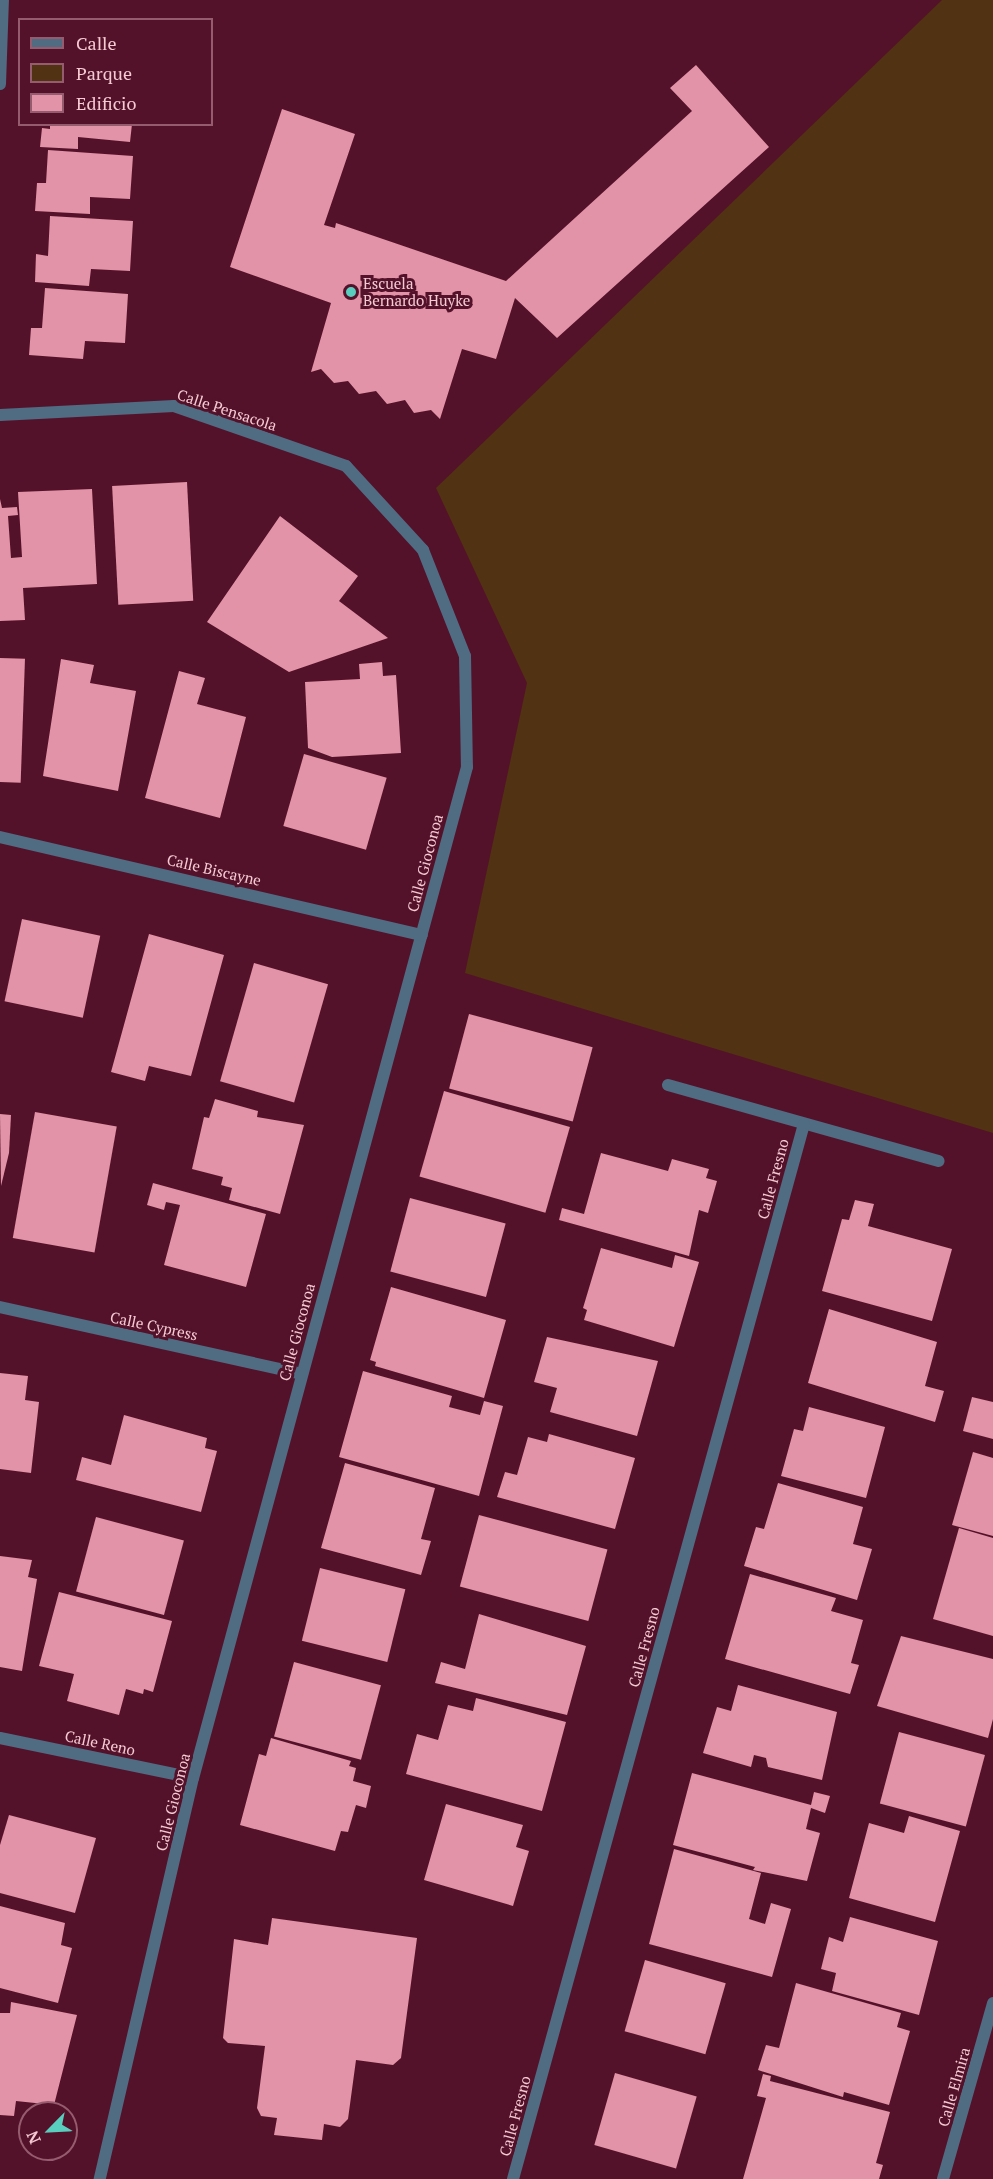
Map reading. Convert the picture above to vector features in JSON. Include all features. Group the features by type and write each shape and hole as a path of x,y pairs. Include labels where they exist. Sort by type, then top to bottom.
{"street":[{"path":"0,84 3,0"},
{"name":"Calle Pensacola","path":"0,415 174,406 346,466 386,510"},
{"name":"Calle Gioconoa","path":"100,2179 193,1778 467,767 465,656 423,550 386,510"},
{"name":"Calle Biscayne","path":"0,837 422,935"},
{"path":"668,1085 939,1161"},
{"name":"Calle Fresno","path":"513,2179 804,1124"},
{"name":"Calle Cypress","path":"0,1307 302,1374"},
{"name":"Calle Reno","path":"0,1738 193,1778"},
{"name":"Calle Elmira","path":"944,2179 993,2003"}],"green space":[{"path":"942,0 993,0 993,1133 465,973 527,683 436,488"}],"building":[{"path":"696,65 769,147 557,338 515,298 496,359 462,349 440,419 431,410 414,413 405,400 387,404 376,391 359,394 348,381 334,383 321,369 311,372 331,303 230,267 282,109 355,134 324,225 335,228 336,223 506,281 692,111 670,88"},
{"path":"50,126 132,126 130,142 78,137 78,149 40,147 42,128 50,129"},
{"path":"48,150 133,156 130,199 90,197 90,214 35,211 37,183 46,183"},
{"path":"50,216 133,221 130,271 91,269 89,286 35,282 36,254 48,256"},
{"path":"45,288 128,294 125,343 85,341 83,359 29,355 31,328 42,328"},
{"path":"187,482 193,601 118,605 112,486"},
{"path":"92,489 97,584 23,588 25,620 0,621 0,499 2,508 17,507 18,515 8,516 11,558 22,557 18,492"},
{"path":"280,516 358,576 339,601 388,638 289,672 207,622"},
{"path":"0,658 25,659 21,783 0,782"},
{"path":"61,659 94,665 90,683 136,691 118,791 43,776"},
{"path":"382,662 383,676 396,675 401,753 332,757 308,748 305,682 360,679 359,664"},
{"path":"179,671 205,678 197,704 246,717 220,818 145,798"},
{"path":"304,754 387,778 366,850 283,826"},
{"path":"22,919 100,936 83,1018 5,1001"},
{"path":"149,934 224,955 191,1076 149,1066 145,1081 111,1072"},
{"path":"254,963 328,984 294,1102 220,1081"},
{"path":"469,1014 593,1047 573,1122 449,1088"},
{"path":"444,1091 570,1127 545,1213 419,1177"},
{"path":"215,1099 258,1111 257,1117 304,1125 280,1214 229,1200 232,1188 221,1185 223,1177 192,1169 204,1117 209,1118"},
{"path":"35,1112 117,1126 95,1252 13,1238"},
{"path":"0,1114 11,1115 9,1153 1,1186"},
{"path":"601,1153 668,1171 672,1159 709,1169 706,1178 717,1181 708,1213 699,1210 689,1256 559,1220 562,1208 584,1214"},
{"path":"153,1183 266,1214 246,1287 164,1265 180,1205 166,1202 164,1210 147,1205"},
{"path":"410,1198 506,1224 486,1297 390,1271"},
{"path":"855,1200 874,1204 868,1226 952,1249 932,1321 822,1291 842,1219 849,1220"},
{"path":"601,1248 672,1268 675,1255 699,1262 674,1347 584,1320 587,1310 583,1308"},
{"path":"391,1287 506,1320 484,1398 375,1366 376,1362 370,1360"},
{"path":"829,1309 937,1342 925,1386 944,1391 935,1422 808,1383"},
{"path":"547,1337 658,1361 637,1436 550,1412 557,1388 534,1382"},
{"path":"363,1371 452,1396 449,1407 480,1415 484,1401 503,1406 479,1496 339,1457"},
{"path":"0,1373 28,1376 25,1400 39,1402 31,1473 0,1469"},
{"path":"972,1397 993,1402 993,1439 963,1431"},
{"path":"809,1407 885,1427 866,1498 781,1476 794,1429 803,1431"},
{"path":"124,1415 207,1438 205,1448 217,1451 201,1512 76,1480 82,1457 111,1465"},
{"path":"549,1434 635,1458 615,1529 497,1497 505,1472 517,1475 528,1437 547,1442"},
{"path":"973,1452 993,1458 993,1536 952,1525"},
{"path":"345,1463 435,1488 421,1539 431,1541 421,1575 321,1548"},
{"path":"778,1483 863,1507 853,1544 872,1549 857,1600 744,1566 756,1527 764,1529"},
{"path":"479,1515 607,1549 588,1621 460,1586"},
{"path":"96,1517 184,1541 164,1615 76,1591"},
{"path":"959,1528 993,1538 993,1636 933,1619"},
{"path":"0,1556 32,1560 28,1577 37,1579 22,1671 0,1667"},
{"path":"320,1568 405,1589 387,1662 302,1641"},
{"path":"750,1574 836,1598 831,1611 863,1620 851,1663 859,1665 850,1694 725,1659"},
{"path":"59,1592 172,1621 153,1692 144,1689 143,1694 126,1689 119,1715 67,1701 74,1674 39,1666"},
{"path":"479,1614 586,1646 567,1715 435,1683 441,1662 465,1669"},
{"path":"901,1636 993,1659 993,1719 988,1738 877,1706"},
{"path":"294,1662 381,1685 361,1760 274,1736"},
{"path":"738,1685 837,1712 822,1780 768,1767 766,1758 754,1755 751,1767 703,1753 717,1707 731,1711"},
{"path":"476,1698 566,1722 542,1811 406,1774 417,1734 438,1740 448,1705 473,1711"},
{"path":"899,1732 985,1755 966,1827 880,1803"},
{"path":"271,1738 351,1761 349,1766 356,1768 353,1781 371,1786 366,1808 356,1805 348,1832 341,1831 335,1851 240,1825 259,1754 266,1756"},
{"path":"692,1773 811,1805 814,1792 830,1796 825,1813 811,1808 806,1829 820,1833 807,1881 753,1870 755,1867 673,1845"},
{"path":"446,1804 523,1825 516,1847 529,1851 513,1906 424,1880"},
{"path":"9,1815 96,1838 75,1913 0,1893 0,1845"},
{"path":"909,1816 960,1831 935,1922 849,1898 869,1823 904,1833"},
{"path":"674,1849 761,1873 749,1919 765,1924 771,1903 791,1909 772,1977 649,1944"},
{"path":"0,1906 65,1923 61,1945 72,1948 58,2003 0,1988"},
{"path":"850,1917 938,1941 919,2015 832,1991 836,1973 821,1969 829,1937 843,1942"},
{"path":"272,1918 417,1938 401,2058 393,2065 356,2060 348,2119 340,2127 324,2124 322,2140 274,2135 277,2118 261,2116 257,2108 265,2046 228,2043 223,2038 234,1939 268,1945"},
{"path":"645,1960 726,1983 705,2054 625,2031"},
{"path":"796,1983 901,2013 897,2027 910,2031 889,2105 844,2092 843,2097 758,2070 766,2045 779,2048"},
{"path":"11,2002 77,2015 55,2101 16,2101 14,2116 0,2115 0,2013 10,2013"},
{"path":"615,2073 697,2096 676,2169 594,2145"},
{"path":"763,2074 771,2076 770,2081 890,2112 876,2163 883,2165 879,2179 743,2179 766,2098 757,2096"}],"place":[{"name":"Escuela Bernardo Huyke","path":"351,292"}]}
